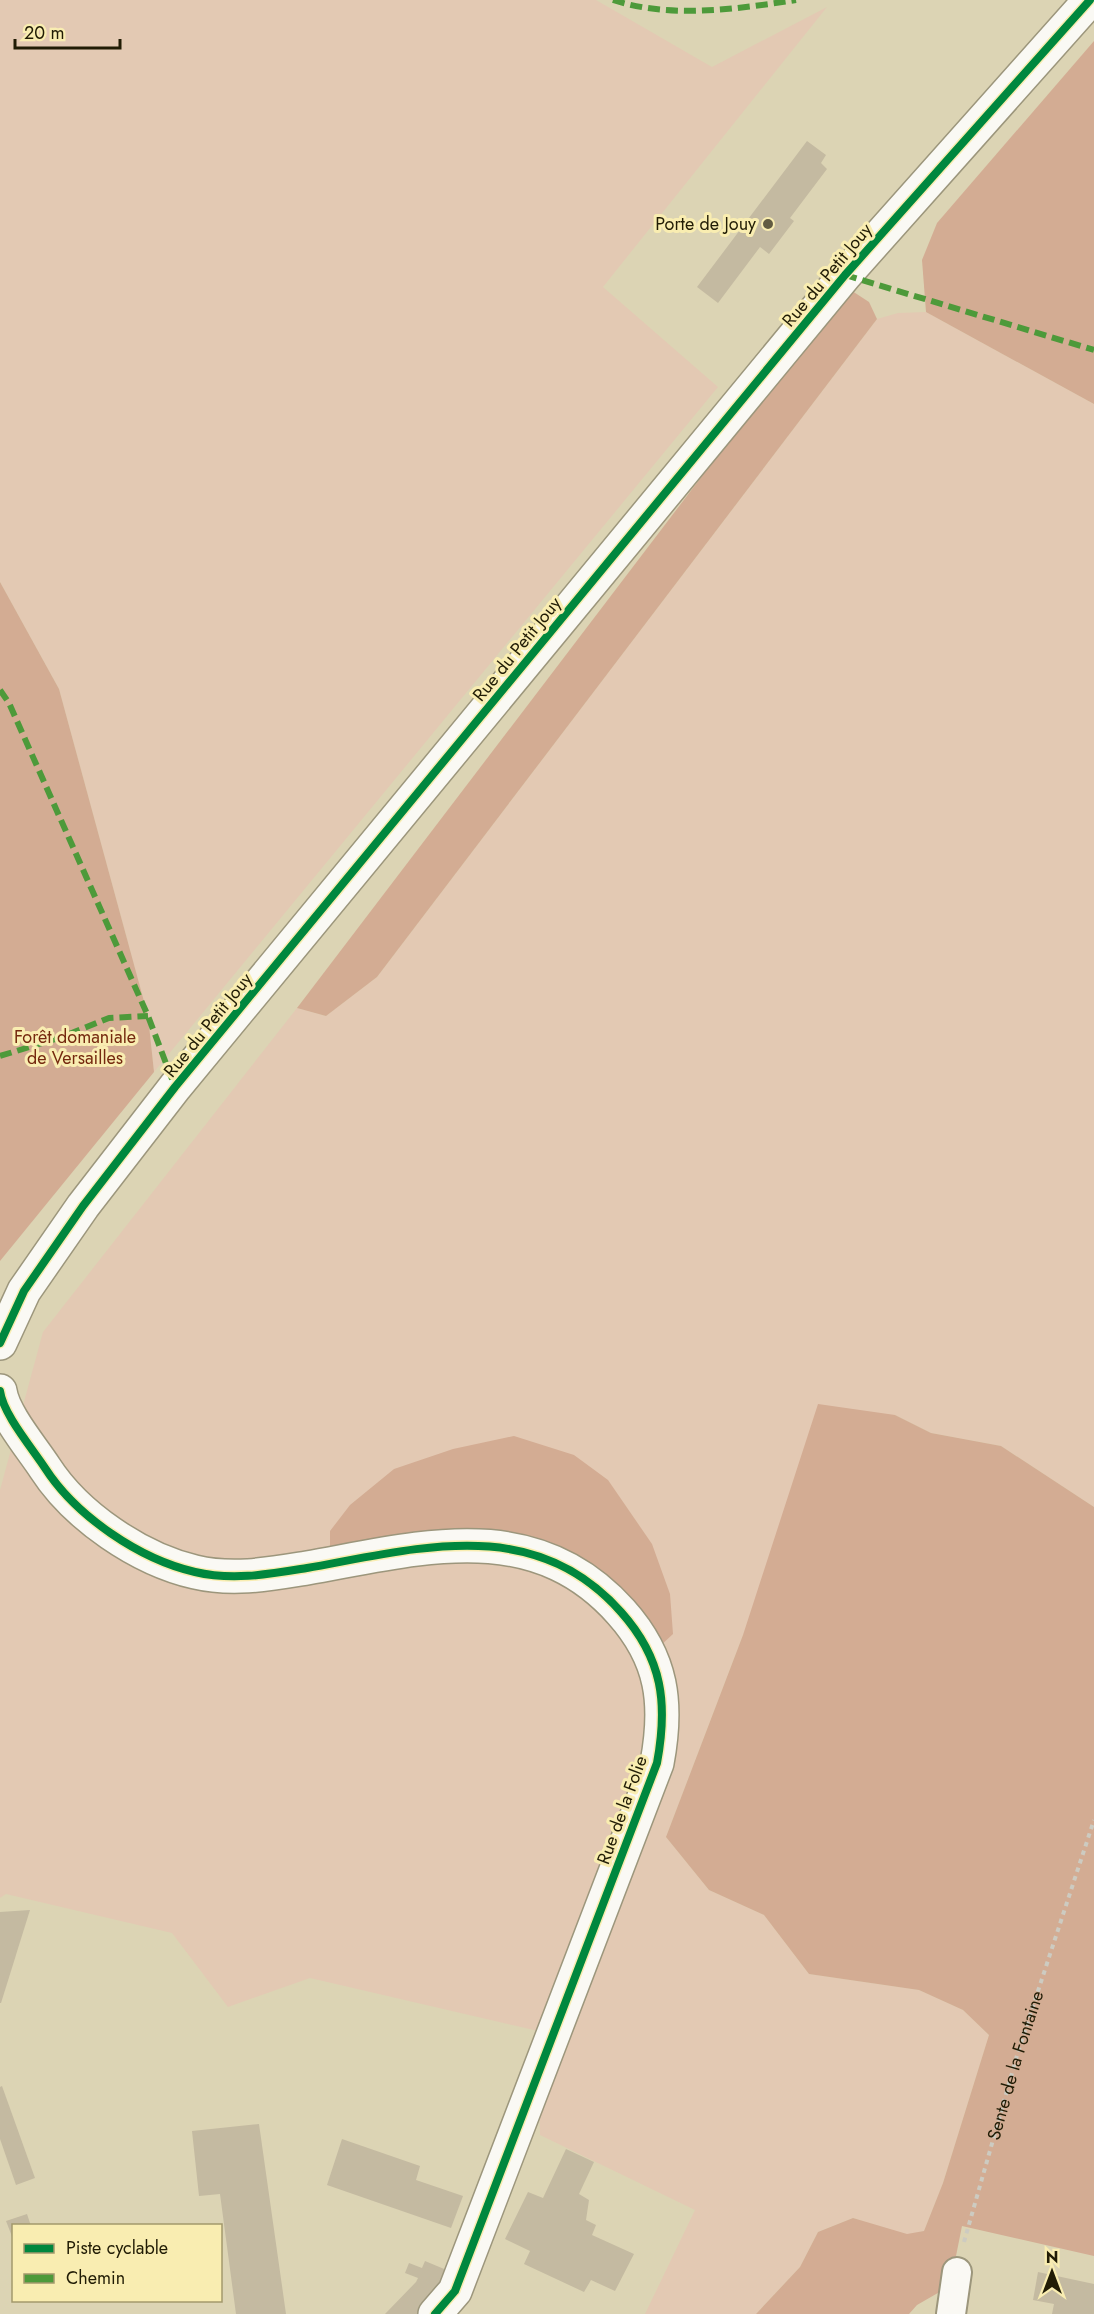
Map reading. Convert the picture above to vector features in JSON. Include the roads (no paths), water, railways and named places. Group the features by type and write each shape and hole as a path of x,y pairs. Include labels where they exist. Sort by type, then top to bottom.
{"street":[{"name":"Rue du Petit Jouy","path":"0,1342 24,1291 83,1206 176,1087 845,274 1090,0"},
{"name":"Rue de la Folie","path":"0,1396 55,1483 93,1521 142,1552 195,1572 251,1578 420,1548 469,1544 521,1550 567,1566 601,1588 631,1622 650,1654 662,1688 664,1726 657,1763 455,2291 435,2314"},
{"path":"951,2314 957,2272"}],"place":[{"name":"Porte de Jouy","path":"768,224"}],"park label":[{"name":"Forêt domaniale de Versailles","path":"75,1047"}]}
